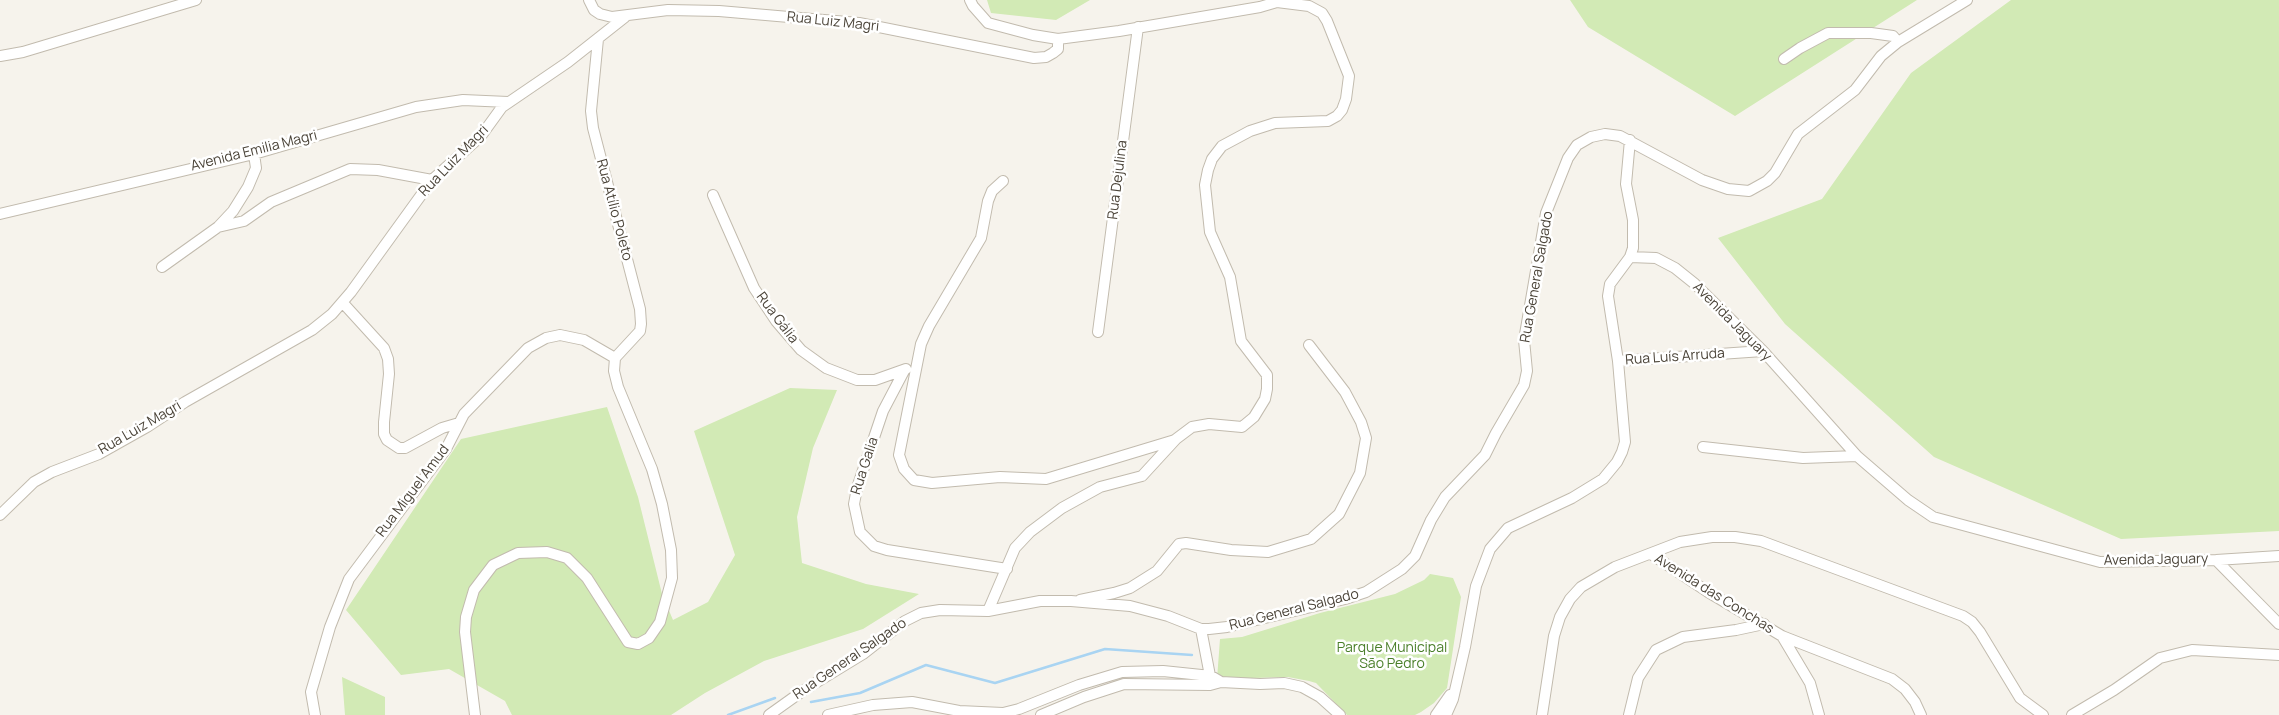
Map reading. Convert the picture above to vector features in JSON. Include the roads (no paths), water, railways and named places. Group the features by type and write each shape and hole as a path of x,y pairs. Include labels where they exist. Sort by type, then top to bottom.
{"street":[{"path":"0,56 23,52 196,0"},
{"path":"589,0 594,10 600,14 612,17 625,17"},
{"path":"970,0 988,23 1033,35 1058,39 1260,7 1278,1 1308,6 1322,13 1350,76 1342,110 1328,121 1275,123 1250,131 1228,141 1216,151 1212,159 1205,185 1210,232 1230,277 1241,341 1267,375 1265,399 1254,417 1242,427 1192,426 1142,476 1111,483 1087,493 1062,508 1030,532 1015,548 988,611"},
{"name":"Rua General Salgado","path":"769,715 804,690 863,654 904,621 921,613 940,610 988,611 1040,601 1071,601 1130,606 1168,616 1201,629 1227,627 1353,597 1366,592 1402,570 1415,556 1431,520 1446,497 1485,456 1524,385 1526,371 1524,340 1546,213 1568,158 1577,145 1591,137 1613,134 1630,140 1702,180 1728,189 1750,191 1767,181 1775,173 1798,134 1855,90 1881,56 1898,42 1967,0"},
{"name":"Rua Luiz Magri","path":"0,514 34,482 52,472 99,454 147,428 185,402 312,330 343,303 432,180 482,136 502,107 568,62 625,17 668,10 719,11 859,23 1034,58 1046,57 1053,53 1058,49 1058,39"},
{"name":"Rua Dejulina","path":"1098,332 1138,27"},
{"path":"1784,59 1828,33 1871,33 1893,36 1898,42"},
{"name":"Rua Atílio Poleto","path":"598,39 592,111 593,128 640,309 642,324 640,331 615,358"},
{"name":"Avenida Emilia Magri","path":"0,214 254,154 416,107 464,100 508,102"},
{"path":"1452,715 1453,699 1476,586 1487,556 1498,538 1518,522 1572,498 1596,484 1618,462 1625,442 1618,362 1608,296 1610,284 1630,257 1633,248 1634,232 1626,184 1630,140"},
{"path":"162,267 218,227 233,211 248,187 256,168 254,154"},
{"path":"218,227 244,221 271,202 350,169 378,170 432,180"},
{"path":"1003,180 992,191 988,201 981,238 929,326 922,344 899,455 899,461 908,475 919,482 942,483 1000,477 1046,479 1176,440"},
{"name":"Rua Gália","path":"713,195 754,288 776,321 801,350 826,368 857,380 875,380 904,371 918,364"},
{"name":"Avenida Jaguary","path":"1630,257 1656,258 1675,268 1695,284 1762,351 1857,456 1914,505 1933,517 2100,562 2216,560 2279,556"},
{"path":"343,303 384,348 388,359 389,374 384,434 391,443 399,448 411,446 442,428 459,423"},
{"name":"Rua Miguel Amud","path":"315,715 311,692 330,628 349,579 446,449 459,423 472,405 528,348 546,338 560,335 578,338 615,358"},
{"path":"1071,601 1130,588 1157,571 1179,544 1186,543 1231,550 1268,552 1311,539 1339,514 1360,473 1366,438 1361,422 1345,392 1308,345"},
{"name":"Rua Luís Arruda","path":"1618,362 1762,351"},
{"path":"475,715 465,632 466,617 474,590 493,565 518,553 547,552 566,558 587,578 628,642 638,644 648,638 660,622 672,578 670,550 662,504 652,469 618,387 614,372 615,358"},
{"name":"Rua Galia","path":"904,371 884,411 857,488 854,504 860,532 874,546 887,550 1007,569"},
{"path":"1703,447 1803,458 1857,456"},
{"path":"1651,554 1680,542 1695,539 1712,537 1748,538 1952,611 1972,622 2017,693 2034,710 2043,715"},
{"name":"Avenida das Conchas","path":"1542,715 1554,636 1560,617 1570,598 1581,587 1615,567 1651,554 1708,592 1782,636 1810,683 1819,715"},
{"path":"2216,560 2279,624"},
{"path":"1629,715 1638,678 1652,656 1665,644 1683,637 1764,624"},
{"path":"1201,629 1214,681"},
{"path":"1782,636 1892,679 1915,702 1921,715"},
{"path":"2072,715 2114,690 2160,658 2192,650 2279,655"},
{"path":"828,715 873,705 912,702 959,711 1003,713 1025,711 1080,685 1122,672 1163,671 1214,681"},
{"path":"1041,715 1084,696 1124,684 1214,681 1260,684 1284,683 1302,686 1320,697 1340,715"},
{"path":"1436,715 1457,681"},
{"path":"1446,715 1453,699"},
{"path":"1328,704 1334,715"}],"waterway":[{"path":"811,702 860,693 926,665 995,683 1105,649 1192,655"},
{"path":"728,715 775,698"}],"park label":[{"name":"Parque Municipal São Pedro","path":"1392,656"}]}
